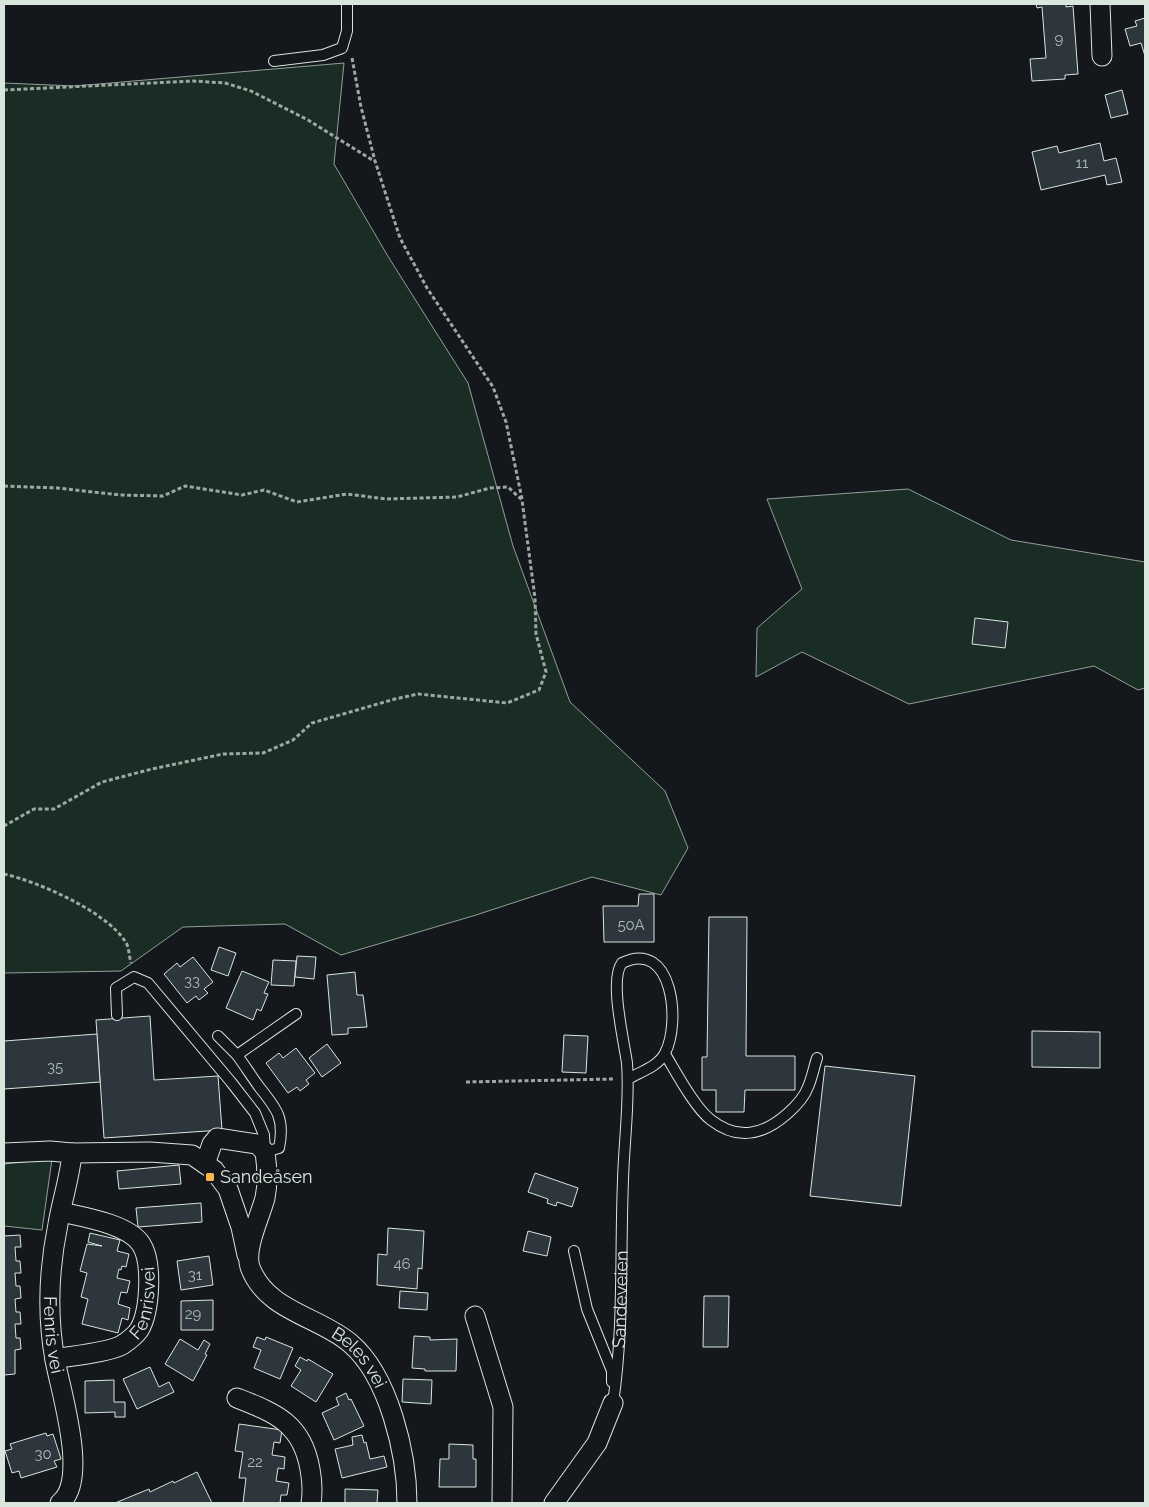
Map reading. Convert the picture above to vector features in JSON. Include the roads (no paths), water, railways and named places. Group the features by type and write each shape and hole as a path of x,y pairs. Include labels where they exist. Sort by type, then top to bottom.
{"street":[{"path":"1100,4 1102,56"},
{"path":"205,1164 216,1138 257,1144 265,1152 265,1196 248,1256"},
{"name":"Beles vei","path":"4,1153 50,1150 71,1159 150,1152 192,1155 214,1170 228,1189 258,1285 274,1300 350,1343 371,1365 380,1382 395,1428 407,1503"},
{"name":"Fenris vei","path":"61,1503 69,1492 73,1463 50,1327 51,1285 58,1223 71,1159"},
{"name":"Fenrisvei","path":"55,1360 120,1346 132,1338 139,1330 145,1312 149,1277 147,1259 141,1244 114,1226 61,1212"},
{"path":"475,1316 503,1407 502,1503"},
{"path":"236,1398 266,1410 287,1422 298,1433 308,1461 312,1484 311,1503"},
{"name":"Sandeveien","path":"554,1503 597,1443 613,1403"}],"lane":[{"path":"274,61 336,51 342,48 347,31 347,4"},
{"name":"Sandeveien","path":"613,1403 619,1363 623,1180 628,1079 618,999 617,973 622,963 629,959 639,958 651,961 664,974 669,987 672,1013 671,1034 665,1054"},
{"path":"117,1015 116,988 134,977 148,983 226,1075 255,1113 264,1135 265,1152 279,1148 282,1135 280,1116 274,1104 237,1055 218,1036"},
{"path":"237,1055 296,1014"},
{"path":"628,1079 657,1063 665,1054 691,1095 710,1120 724,1128 746,1133 761,1131 779,1121 793,1108 808,1088 817,1058"},
{"path":"574,1251 587,1309 612,1371 613,1403"}],"place":[{"name":"Sandeåsen","path":"210,1177"}]}
